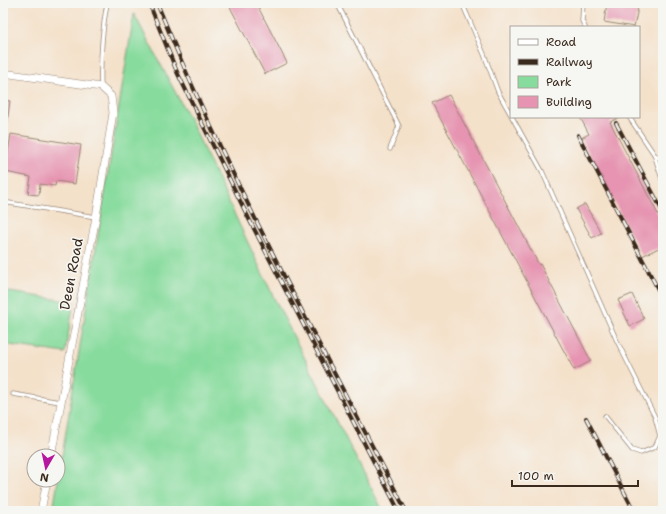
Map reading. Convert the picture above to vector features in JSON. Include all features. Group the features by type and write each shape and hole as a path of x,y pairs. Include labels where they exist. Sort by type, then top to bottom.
{"street":[{"path":"3,73 101,87"},
{"name":"Deen Road","path":"52,448 96,217 112,113 111,96 101,87"},
{"path":"41,511 45,488"}],"lane":[{"path":"101,87 100,60 107,3"},
{"path":"337,3 399,126 390,149"},
{"path":"462,3 484,54 498,92 510,114"},
{"path":"583,3 582,21 584,26"},
{"path":"512,118 542,171 618,341 655,416 660,436 655,447 641,453 632,450 604,416"},
{"path":"629,118 632,124 654,154 663,182"},
{"path":"654,154 663,160"},
{"path":"3,202 96,217"},
{"path":"13,394 60,402"}],"green space":[{"path":"134,14 190,120 276,302 383,511 53,511 57,488 66,488 66,448 63,448"},
{"path":"3,291 74,302 65,353 3,344"}],"building":[{"path":"233,3 256,3 287,63 265,74 229,5"},
{"path":"607,3 639,3 634,26 604,22"},
{"path":"449,95 591,361 574,370 432,103"},
{"path":"3,100 10,101 7,124 3,124"},
{"path":"581,118 618,118 610,122 661,220 663,219 663,246 642,256 581,138 589,134"},
{"path":"11,134 81,145 75,184 56,181 55,186 40,184 39,195 28,194 31,177 5,172"},
{"path":"585,204 601,233 592,238 576,209"},
{"path":"632,294 644,319 630,326 618,300"}],"railway":[{"path":"149,3 177,72 249,219 399,511"},
{"path":"157,3 244,197 406,511"},
{"path":"616,123 663,212"},
{"path":"578,135 663,299"},
{"path":"586,418 634,511"}]}
